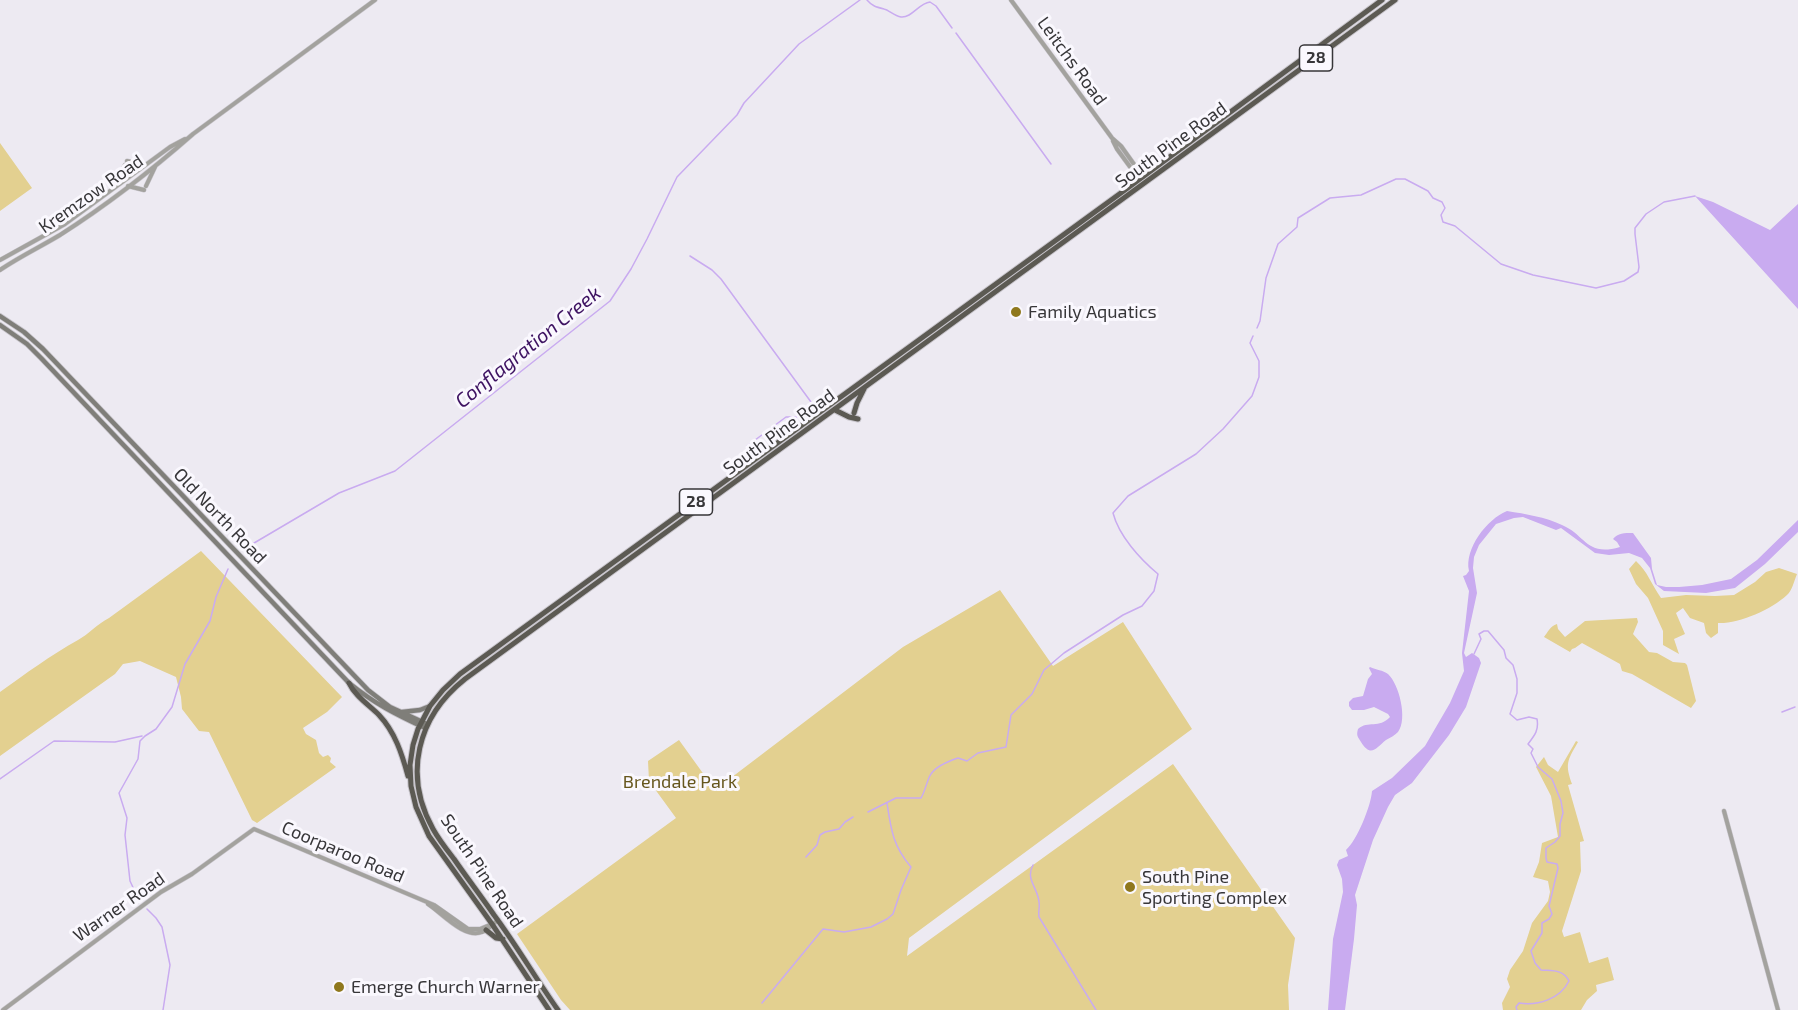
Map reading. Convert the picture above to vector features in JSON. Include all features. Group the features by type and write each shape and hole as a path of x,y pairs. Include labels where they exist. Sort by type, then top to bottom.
{"highway":[{"name":"South Pine Road","path":"558,1010 433,831 424,810 418,789 417,769 423,725 443,700 465,679 1054,250 1382,0"},
{"name":"South Pine Road","path":"549,1010 503,939 495,922 429,836 416,807 411,786 412,751 430,706 442,690 459,674 989,288 1125,190 1143,181 1395,0"},
{"path":"1125,190 1133,171"},
{"path":"1050,244 1054,250"},
{"path":"989,288 993,294"},
{"path":"835,410 849,417 856,416 857,403 865,388"},
{"path":"349,683 380,716 392,733 401,750 411,786"},
{"path":"486,930 496,938 503,939"}],"main road":[{"name":"Old North Road","path":"0,316 24,332 43,349 368,690 390,707 423,725"},
{"name":"Old North Road","path":"0,325 27,344 41,358 349,683 372,702 423,725"},
{"path":"399,712 420,710 430,706"}],"street":[{"name":"Kremzow Road","path":"0,270 58,237 375,0"},
{"name":"Leitchs Road","path":"1011,0 1120,146 1143,181"},
{"name":"Kremzow Road","path":"0,260 65,224 170,147 193,134"},
{"name":"Leitchs Road","path":"1112,138 1117,149 1143,181"},
{"path":"112,189 126,163 146,165"},
{"path":"128,186 145,188 155,166"},
{"path":"1724,811 1779,1010"},
{"name":"Coorparoo Road","path":"254,829 434,904 468,929 480,929 495,922"},
{"name":"Warner Road","path":"3,1010 161,892 192,874 254,829"},
{"name":"Coorparoo Road","path":"422,900 465,931 475,933 486,930"},
{"path":"486,930 495,922"}],"green space":[{"path":"0,143 32,188 0,211"},
{"path":"201,551 342,697 327,712 303,728 306,734 316,740 319,753 323,757 328,755 331,758 330,762 336,767 257,823 252,820 209,732 199,731 182,709 176,677 140,661 123,664 115,674 0,756 0,692 48,658 82,638"},
{"path":"1636,561 1647,574 1661,598 1686,595 1734,595 1766,572 1779,568 1797,574 1790,591 1780,601 1744,619 1718,623 1718,633 1711,638 1706,633 1704,623 1690,618 1683,608 1676,613 1685,634 1674,639 1679,654 1663,645 1663,631 1648,598 1636,584 1629,569"},
{"name":"Brendale Park","path":"1000,590 1053,666 1123,622 1192,729 909,938 907,956 1173,764 1295,938 1288,985 1289,1010 570,1010 517,934 676,818 649,781 648,761 679,740 715,790 903,647"},
{"path":"1637,618 1638,622 1633,634 1649,652 1687,665 1696,701 1691,708 1632,674 1622,671 1620,664 1582,643 1570,652 1544,637 1557,624 1565,637 1585,621"},
{"path":"1576,741 1578,742 1568,763 1572,784 1568,785 1584,841 1580,842 1581,871 1562,931 1564,937 1580,932 1589,963 1608,957 1614,980 1596,985 1597,991 1587,1000 1581,1010 1503,1010 1502,1003 1510,987 1507,979 1510,970 1523,951 1532,923 1548,901 1550,892 1548,881 1533,877 1539,862 1542,843 1558,837 1551,796 1536,767 1544,757 1548,765 1558,772"}],"shaded area":[{"path":"1695,196 1713,202 1770,230 1798,204 1798,309"},
{"path":"1507,511 1556,522 1570,529 1587,544 1600,549 1620,547 1613,539 1622,534 1633,533 1651,558 1657,585 1666,587 1702,585 1731,579 1757,560 1798,520 1798,532 1765,564 1735,588 1706,593 1664,591 1655,584 1650,568 1642,558 1629,553 1609,555 1595,553 1561,528 1556,530 1523,517 1496,524 1479,545 1474,557 1473,568 1477,593 1464,653 1466,657 1472,653 1479,658 1481,663 1466,707 1449,735 1412,783 1395,795 1388,807 1373,840 1355,895 1357,905 1345,1010 1328,1010 1333,939 1343,892 1342,879 1337,865 1339,860 1348,856 1346,850 1355,839 1363,822 1372,791 1392,778 1425,746 1450,703 1464,671 1462,653 1469,591 1463,576 1469,571 1470,553 1479,536 1492,521"},
{"path":"1370,667 1388,674 1392,679 1399,693 1402,711 1401,726 1398,732 1371,751 1358,738 1358,729 1366,725 1382,723 1390,717 1374,707 1352,710 1349,706 1353,698 1363,696 1368,679 1372,674"}],"waterway":[{"name":"Conflagration Creek","path":"249,546 339,493 395,471 610,301 631,269 677,177 737,115 744,103 799,44 860,0"},
{"path":"867,0 874,6 901,17 909,15 930,2 936,6 952,28"},
{"path":"956,33 1051,164"},
{"path":"1257,328 1266,278 1278,244 1297,227 1298,218 1330,198 1361,195 1396,179 1405,179 1428,191 1433,198 1442,202 1445,208 1441,215 1443,222 1455,226 1501,264 1533,275 1596,288 1624,281 1638,272 1635,228 1646,214 1664,202 1695,196"},
{"path":"690,256 712,270 721,279 811,402 810,408 797,417 786,417 747,446"},
{"path":"868,812 896,798 921,798 931,774 947,762 958,758 967,761 978,753 1006,747 1011,715 1032,694 1044,670 1064,653 1123,615 1142,606 1154,591 1158,574 1131,546 1120,530 1113,513 1128,496 1196,454 1223,429 1252,396 1259,377 1259,361 1250,343 1253,336"},
{"name":"Conflagration Creek","path":"138,898 130,881 125,835 127,818 119,793 138,759 140,741 156,729 172,707 185,664 210,621 216,597 228,569"},
{"path":"1474,654 1481,639 1479,634 1488,631 1513,665 1517,679 1517,693 1510,714 1517,720 1529,717 1537,719 1536,732 1528,744 1533,749 1531,753 1538,767 1552,779 1563,813 1560,836 1546,848 1547,862 1557,864 1558,868 1549,906 1552,914 1542,923 1542,933 1531,951 1535,963 1541,970 1564,974 1569,981 1554,997 1541,1002 1519,1003 1517,1010"},
{"path":"1782,712 1795,707"},
{"path":"0,779 54,741 115,742 142,736"},
{"path":"762,1003 823,929 844,932 871,927 893,914 911,867 900,852 894,837 887,803"},
{"path":"806,857 817,845 820,835 839,829 853,817"},
{"path":"1033,865 1030,875 1038,897 1039,917 1096,1010"},
{"name":"Conflagration Creek","path":"147,909 162,927 170,965 163,1010"}],"place":[{"name":"Family Aquatics","path":"1016,312"},
{"name":"South Pine Sporting Complex","path":"1130,887"},
{"name":"Emerge Church Warner","path":"339,987"}]}
